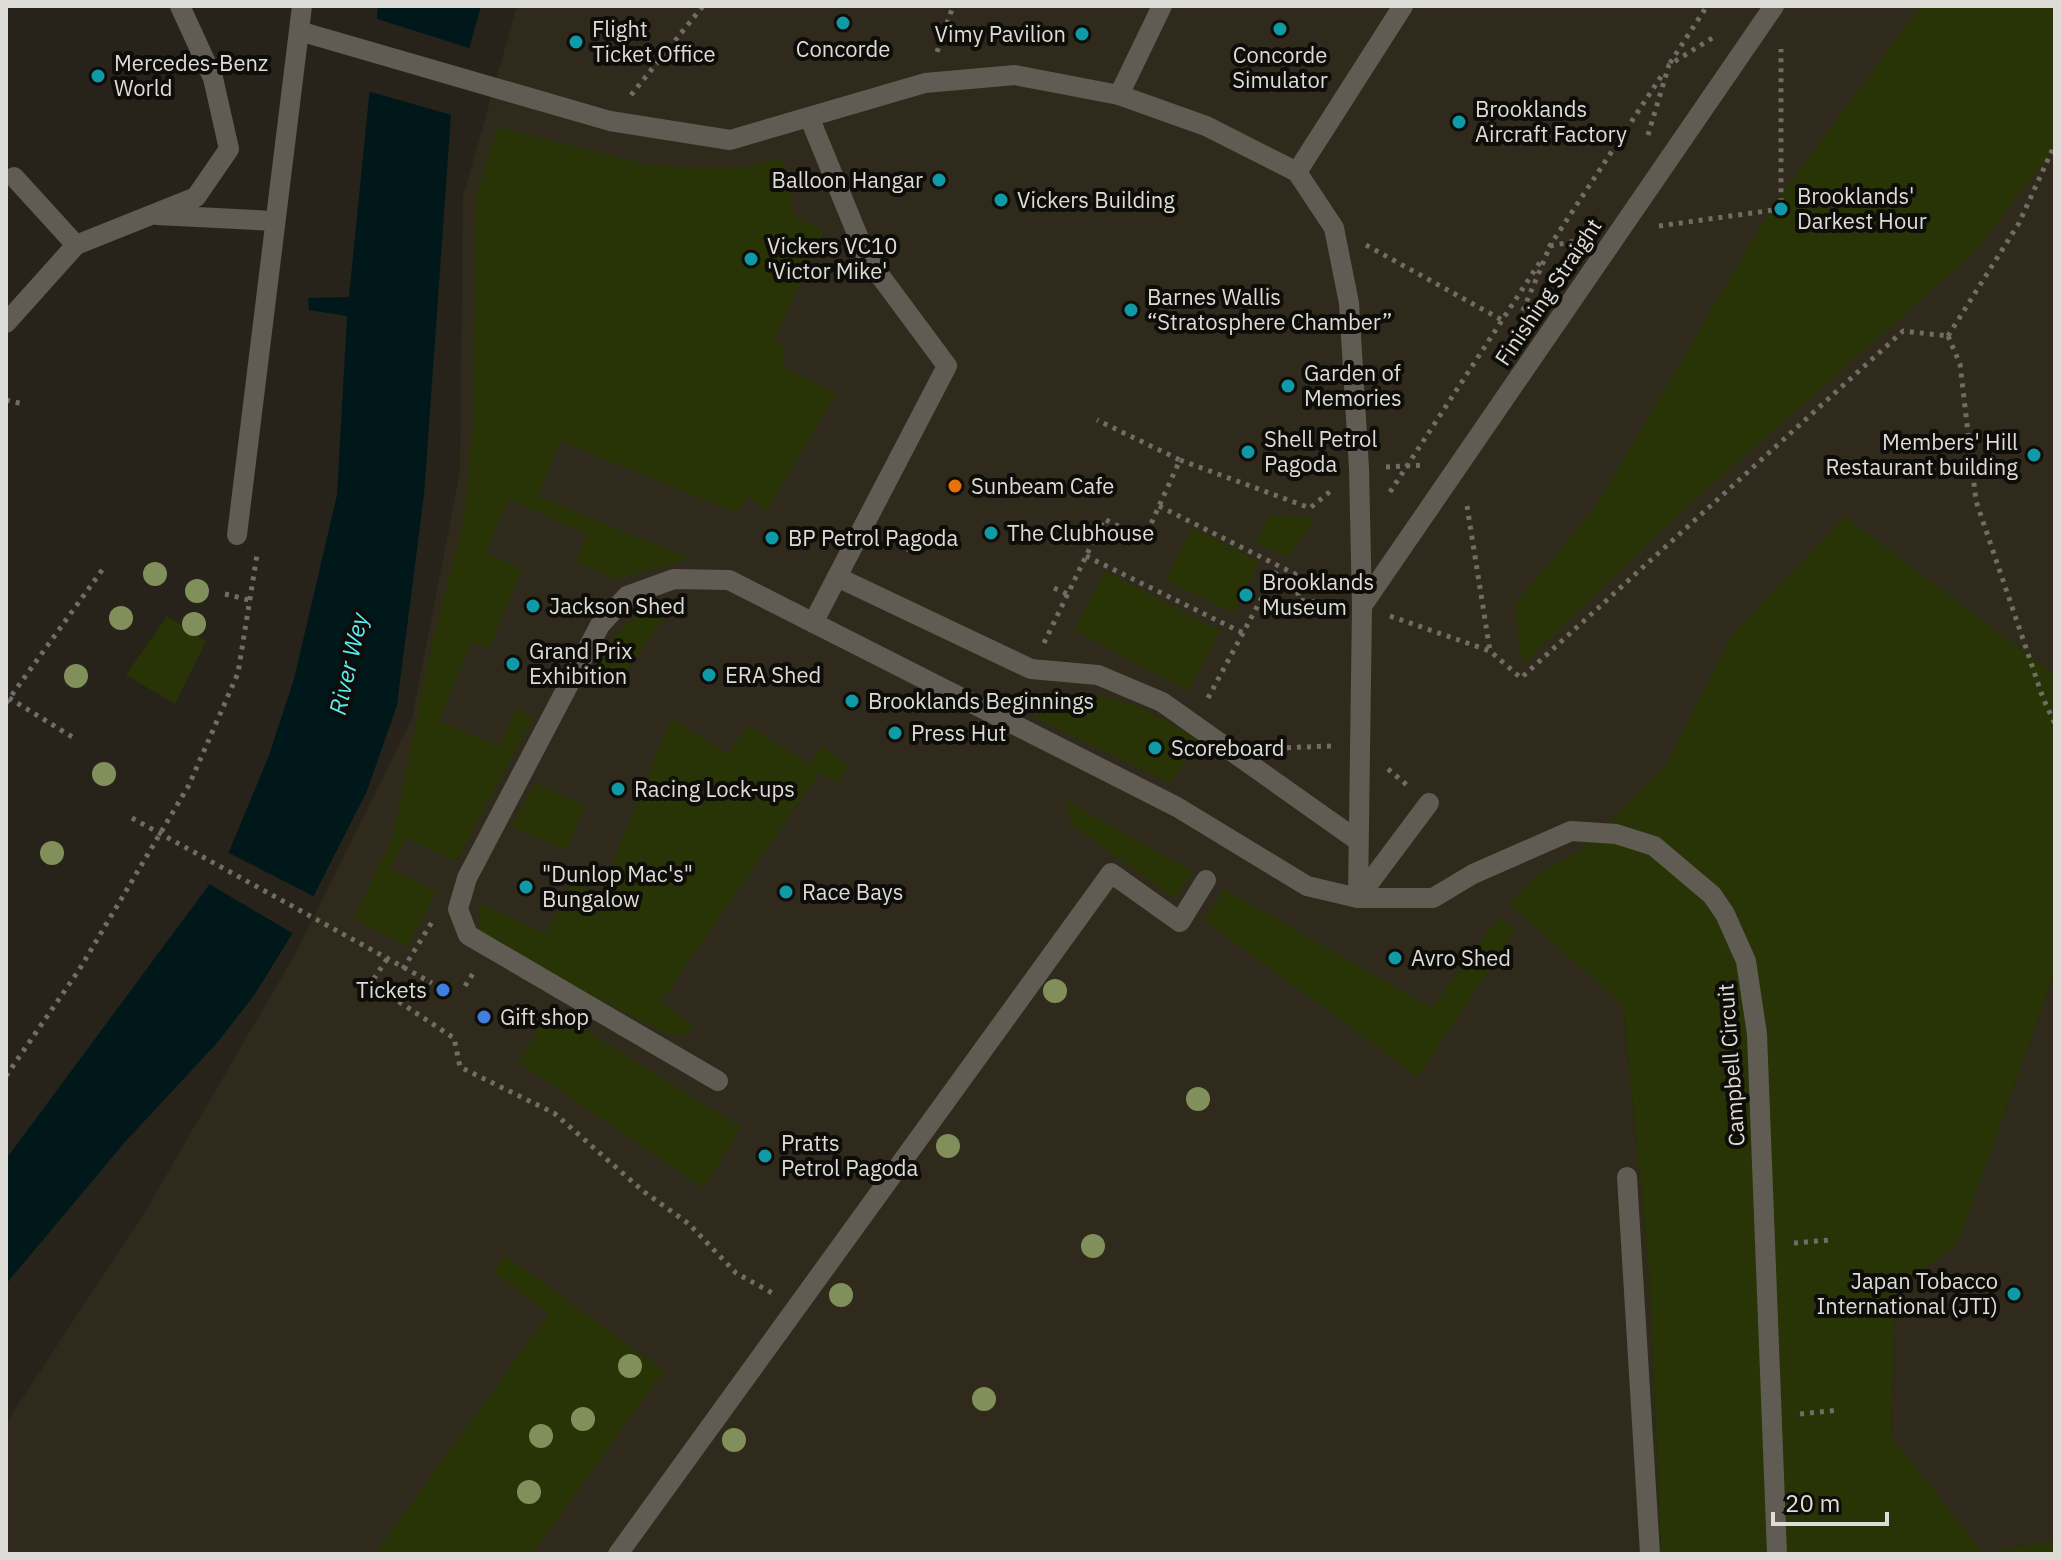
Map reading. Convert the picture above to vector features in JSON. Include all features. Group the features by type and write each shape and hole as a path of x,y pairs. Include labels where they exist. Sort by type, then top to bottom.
{"lane":[{"path":"6,323 76,245 196,197 229,149 213,78 180,6"},
{"path":"237,535 302,6"},
{"path":"1119,95 1162,6"},
{"path":"1297,172 1403,6"},
{"name":"Finishing Straight","path":"1362,606 1774,6"},
{"path":"299,31 610,121 730,140 925,83 1015,75 1119,95 1206,126 1297,172 1334,228 1349,303 1361,536 1358,898"},
{"path":"810,119 867,258 947,366 813,623"},
{"path":"14,181 76,245"},
{"path":"153,215 274,221"},
{"path":"837,577 1031,669 1098,675 1162,702 1357,840"},
{"path":"718,1081 468,935 458,909 467,878 600,625 627,596 674,579 729,580 1177,807 1307,886 1358,898"},
{"path":"1358,898 1429,803"},
{"name":"Campbell Circuit","path":"1358,898 1433,898 1473,874 1571,831 1616,834 1654,846 1704,886 1725,914 1746,961 1757,1034 1777,1554"},
{"path":"618,1554 1111,873 1180,922 1206,880"},
{"path":"1627,1177 1650,1554"}],"path":[{"path":"610,121 703,6"},
{"path":"925,83 953,6"},
{"path":"1361,536 1707,6"},
{"path":"1619,232 1781,209 1781,37"},
{"path":"1948,336 2019,223 2055,144"},
{"path":"1334,228 1502,320"},
{"path":"1159,506 1295,574 1299,600 1362,606 1490,651 1521,678 1903,331 1948,336"},
{"path":"1948,336 1960,364 1976,501 2043,698 2055,724"},
{"path":"6,400 23,404"},
{"path":"1097,420 1180,460 1310,508 1359,468"},
{"path":"1031,669 1104,519 1144,539 1180,460"},
{"path":"1461,463 1490,651"},
{"path":"1082,530 1095,537"},
{"path":"6,1076 79,970 163,833 195,772 238,673 259,542"},
{"path":"1086,556 1243,633"},
{"path":"74,738 8,700 105,566"},
{"path":"1194,724 1279,566"},
{"path":"1054,588 1067,594"},
{"path":"225,594 249,600"},
{"path":"1232,750 1359,745 1429,803"},
{"path":"132,818 432,983"},
{"path":"403,969 448,899 461,898"},
{"path":"387,959 373,980 375,986 454,1038 460,1067 554,1113 643,1191 689,1224 736,1273 796,1306"},
{"path":"1809,1413 1839,1410"}],"shaded area":[{"name":"Brooklands Museum","path":"517,6 2055,6 2055,796 1510,904 1623,1005 1649,1268 1661,1554 6,1554 6,1423 143,1215 298,949 412,718 460,472 463,196"},
{"path":"2055,971 2055,1540 1983,1553 1891,1437 1895,1292 1958,1242"}],"green space":[{"path":"1921,6 2055,6 2055,147 1974,253 1680,513 1522,665 1515,605 1596,506 1772,207"},
{"path":"498,127 653,166 738,168 783,158 794,217 824,230 774,341 787,349 781,366 836,393 767,511 747,497 737,513 560,441 538,496 691,559 615,579 576,562 587,534 508,499 486,553 522,569 489,648 472,642 439,721 499,747 516,708 533,718 456,861 405,838 391,869 437,892 407,947 354,918 393,835 433,639 464,520 474,414 475,200"},
{"path":"1270,515 1315,518 1288,557 1255,543"},
{"path":"1845,516 2051,672 2055,671 2055,971 1958,1243 1895,1292 1891,1436 1983,1553 2055,1540 2055,1554 1661,1554 1649,1268 1623,1005 1509,904 1539,873 1581,850 1666,765 1732,635"},
{"path":"1192,528 1259,561 1233,613 1166,580"},
{"path":"1105,571 1220,631 1188,691 1074,630"},
{"path":"675,601 618,684 593,673 616,635 634,617"},
{"path":"167,616 206,641 175,704 126,675"},
{"path":"1069,693 1105,697 1138,707 1200,741 1170,783 1034,717 1041,707"},
{"path":"671,719 728,754 749,726 810,764 823,747 849,765 837,783 819,773 661,1002 695,1027 684,1035 671,1036 485,941 479,930 479,903 546,934 571,882 600,893"},
{"path":"535,783 585,805 567,850 511,827"},
{"path":"1065,800 1193,872 1174,898 1071,824"},
{"path":"1224,889 1432,1008 1499,917 1516,930 1418,1077 1204,920"},
{"path":"552,1009 741,1127 703,1188 518,1062"},
{"path":"505,1255 664,1371 532,1554 375,1554 549,1313 494,1272"}],"water":[{"name":"River Wey","path":"378,6 481,6 451,115 424,495 397,705 367,791 305,913 255,994 217,1043 125,1142 6,1284 6,1159 223,866 268,758 294,679 337,495 347,316 309,310 308,298 349,297"}],"pier":[{"path":"371,17 472,49 455,116 364,90"},
{"path":"225,851 317,898 297,936 206,882"}],"place":[{"name":"Concorde","path":"843,23"},
{"name":"Concorde Simulator","path":"1280,29"},
{"name":"Vimy Pavilion","path":"1082,34"},
{"name":"Flight Ticket Office","path":"576,42"},
{"name":"Mercedes-Benz World","path":"98,76"},
{"name":"Brooklands Aircraft Factory","path":"1459,122"},
{"name":"Balloon Hangar","path":"939,180"},
{"name":"Vickers Building","path":"1001,200"},
{"name":"Brooklands' Darkest Hour","path":"1781,209"},
{"name":"Vickers VC10 'Victor Mike'","path":"751,259"},
{"name":"Barnes Wallis “Stratosphere Chamber”","path":"1131,310"},
{"name":"Garden of Memories","path":"1288,386"},
{"name":"Shell Petrol Pagoda","path":"1248,452"},
{"name":"Members' Hill Restaurant building","path":"2034,455"},
{"name":"Sunbeam Cafe","path":"955,486"},
{"name":"The Clubhouse","path":"991,533"},
{"name":"BP Petrol Pagoda","path":"772,538"},
{"name":"Brooklands Museum","path":"1246,595"},
{"name":"Jackson Shed","path":"533,606"},
{"name":"Grand Prix Exhibition","path":"513,664"},
{"name":"ERA Shed","path":"709,675"},
{"name":"Brooklands Beginnings","path":"852,701"},
{"name":"Press Hut","path":"895,733"},
{"name":"Scoreboard","path":"1155,748"},
{"name":"Racing Lock-ups","path":"618,789"},
{"name":"\"Dunlop Mac's\" Bungalow","path":"526,887"},
{"name":"Race Bays","path":"786,892"},
{"name":"Avro Shed","path":"1395,958"},
{"name":"Tickets","path":"443,990"},
{"name":"Gift shop","path":"484,1017"},
{"name":"Pratts Petrol Pagoda","path":"765,1156"},
{"name":"Japan Tobacco International (JTI)","path":"2014,1294"}]}
